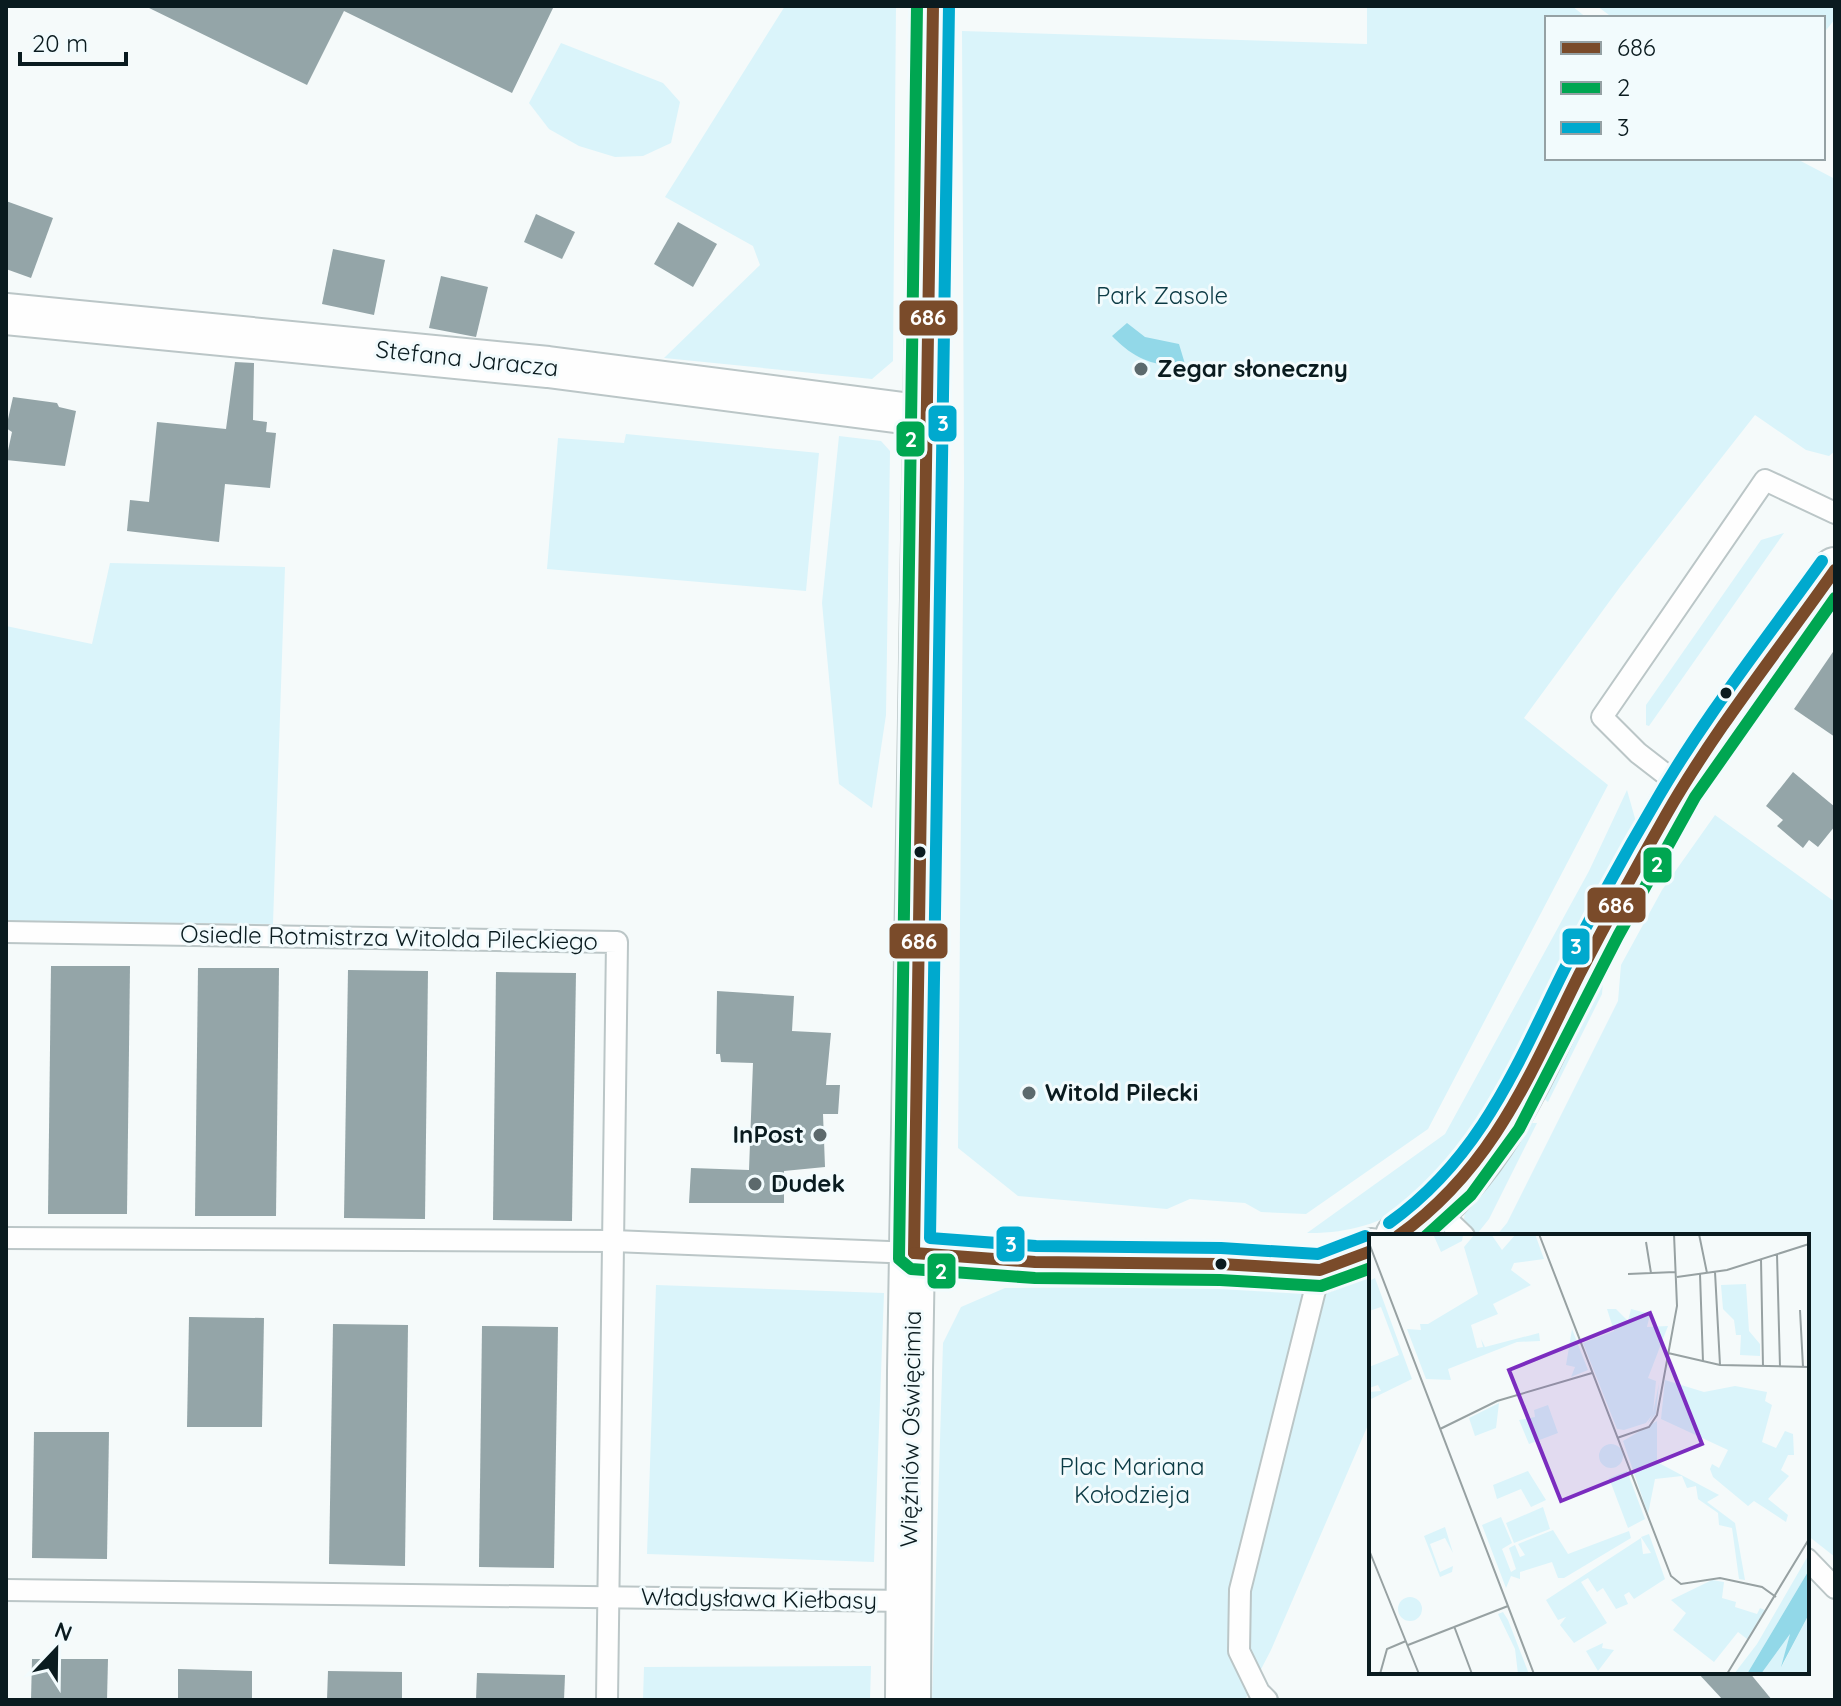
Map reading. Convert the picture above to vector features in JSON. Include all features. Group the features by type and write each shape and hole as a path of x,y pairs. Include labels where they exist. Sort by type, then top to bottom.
{"street":[{"name":"Więźniów Oświęcimia","path":"908,1700 933,6"},
{"name":"Stefana Jaracza","path":"6,314 548,367 926,416"},
{"path":"1406,1234 1450,1223 1467,1178 1507,1117 1606,923 1682,787 1835,570"},
{"path":"914,1253 1035,1262 1221,1264 1320,1270 1369,1252"}],"lane":[{"path":"1682,787 1638,753 1602,717 1765,480 1835,513"},
{"name":"Osiedle Rotmistrza Witolda Pileckiego","path":"6,932 617,942 607,1700"},
{"path":"6,1238 613,1241 914,1253"},
{"path":"1267,1700 1259,1692 1239,1651 1240,1590 1320,1270"},
{"path":"1809,1561 1835,1588"},
{"path":"6,1590 609,1598"},
{"name":"Władysława Kiełbasy","path":"609,1598 910,1601"}],"green space":[{"path":"785,6 896,6 893,361 872,379 664,358 760,265 753,246 665,197"},
{"name":"Park Zasole","path":"1367,6 1572,6 1584,16 1545,16 1545,160 1799,160 1835,179 1835,451 1829,456 1806,450 1755,415 1620,587 1524,718 1608,785 1428,1129 1306,1214 1261,1212 1245,1203 1190,1199 1167,1209 1018,1196 958,1148 964,480 962,31 1367,44"},
{"path":"1597,6 1833,6 1835,19 1825,32 1825,16 1610,16"},
{"path":"561,43 663,83 680,102 671,143 643,156 615,157 579,146 549,129 529,103"},
{"path":"626,434 819,453 806,591 547,569 558,438 624,443"},
{"path":"839,436 881,441 890,451 886,715 872,808 839,784 822,603"},
{"path":"1784,533 1649,726 1646,725 1646,705 1761,540"},
{"path":"110,563 285,567 273,924 6,921 6,626 92,644"},
{"path":"1627,790 1636,822 1633,831 1478,1126 1462,1150 1427,1190 1386,1217 1363,1226 1307,1233 1445,1134 1589,871"},
{"path":"1715,815 1835,902 1835,1557 1809,1537 1809,1234 1498,1234 1507,1223 1618,1001 1621,965 1662,890"},
{"path":"1604,969 1602,994 1548,1102 1540,1095"},
{"path":"1527,1123 1537,1123 1489,1219 1477,1234 1464,1219 1465,1211 1498,1172"},
{"name":"Plac Mariana Kołodzieja","path":"1369,1271 1369,1423 1271,1650 1245,1700 932,1700 943,1343 961,1307 1005,1288 1335,1285"},
{"path":"656,1285 884,1293 874,1562 647,1554"},
{"path":"871,1666 870,1700 643,1700 644,1667"}],"water":[{"path":"1127,323 1145,337 1179,344 1185,364 1154,363 1128,350 1112,336"}],"building":[{"path":"145,6 554,6 512,93 344,11 307,85"},
{"path":"6,201 53,218 31,278 6,269"},
{"path":"536,214 575,232 562,259 524,242"},
{"path":"678,222 717,244 693,287 654,264"},
{"path":"333,249 385,260 374,315 322,304"},
{"path":"441,276 488,287 476,337 429,328"},
{"path":"235,362 254,363 253,420 267,422 266,432 276,433 270,488 225,484 219,542 127,531 130,500 149,502 157,422 226,429"},
{"path":"13,397 57,403 59,407 76,411 65,466 6,460 12,432 6,428"},
{"path":"1835,649 1835,737 1794,709"},
{"path":"1793,772 1835,807 1835,826 1818,847 1809,840 1803,848 1777,826 1783,820 1766,806"},
{"path":"51,966 130,966 127,1214 48,1214"},
{"path":"198,968 279,968 276,1216 195,1216"},
{"path":"348,970 428,971 425,1219 344,1218"},
{"path":"496,972 576,973 572,1221 493,1220"},
{"path":"717,991 794,996 792,1031 831,1033 826,1085 840,1085 838,1114 823,1114 825,1167 784,1171 784,1203 689,1203 691,1168 749,1170 753,1063 721,1062 720,1054 716,1054"},
{"path":"189,1317 264,1318 262,1427 187,1427"},
{"path":"333,1324 408,1325 405,1566 329,1564"},
{"path":"482,1326 558,1327 554,1568 479,1567"},
{"path":"34,1432 109,1432 107,1559 32,1558"},
{"path":"32,1659 108,1659 107,1700 31,1700"},
{"path":"178,1669 252,1671 252,1700 178,1700"},
{"path":"328,1671 402,1672 402,1700 327,1700"},
{"path":"477,1673 565,1675 564,1700 476,1700"},
{"path":"1699,1674 1751,1674 1772,1700 1723,1700"}],"transit line":[{"name":"2","path":"917,6 899,1259 911,1269 1035,1278 1220,1280 1321,1286 1369,1269"},
{"name":"686","path":"914,1253 933,6"},
{"name":"3","path":"949,6 930,1238 1036,1246 1221,1248 1318,1254 1365,1236"},
{"name":"3","path":"1389,1223 1421,1198 1448,1170 1492,1110 1606,888 1672,774 1822,561"},
{"name":"686","path":"1400,1234 1459,1181 1505,1118 1611,915 1685,783 1835,570"},
{"name":"2","path":"1428,1234 1471,1195 1519,1129 1618,936 1695,797 1835,598"},
{"name":"686","path":"914,1253 1035,1262 1221,1264 1320,1270 1369,1252"}],"place":[{"name":"Zegar słoneczny","path":"1141,369"},
{"name":"Witold Pilecki","path":"1029,1093"},
{"name":"InPost","path":"820,1135"},
{"name":"Dudek","path":"755,1184"}]}
